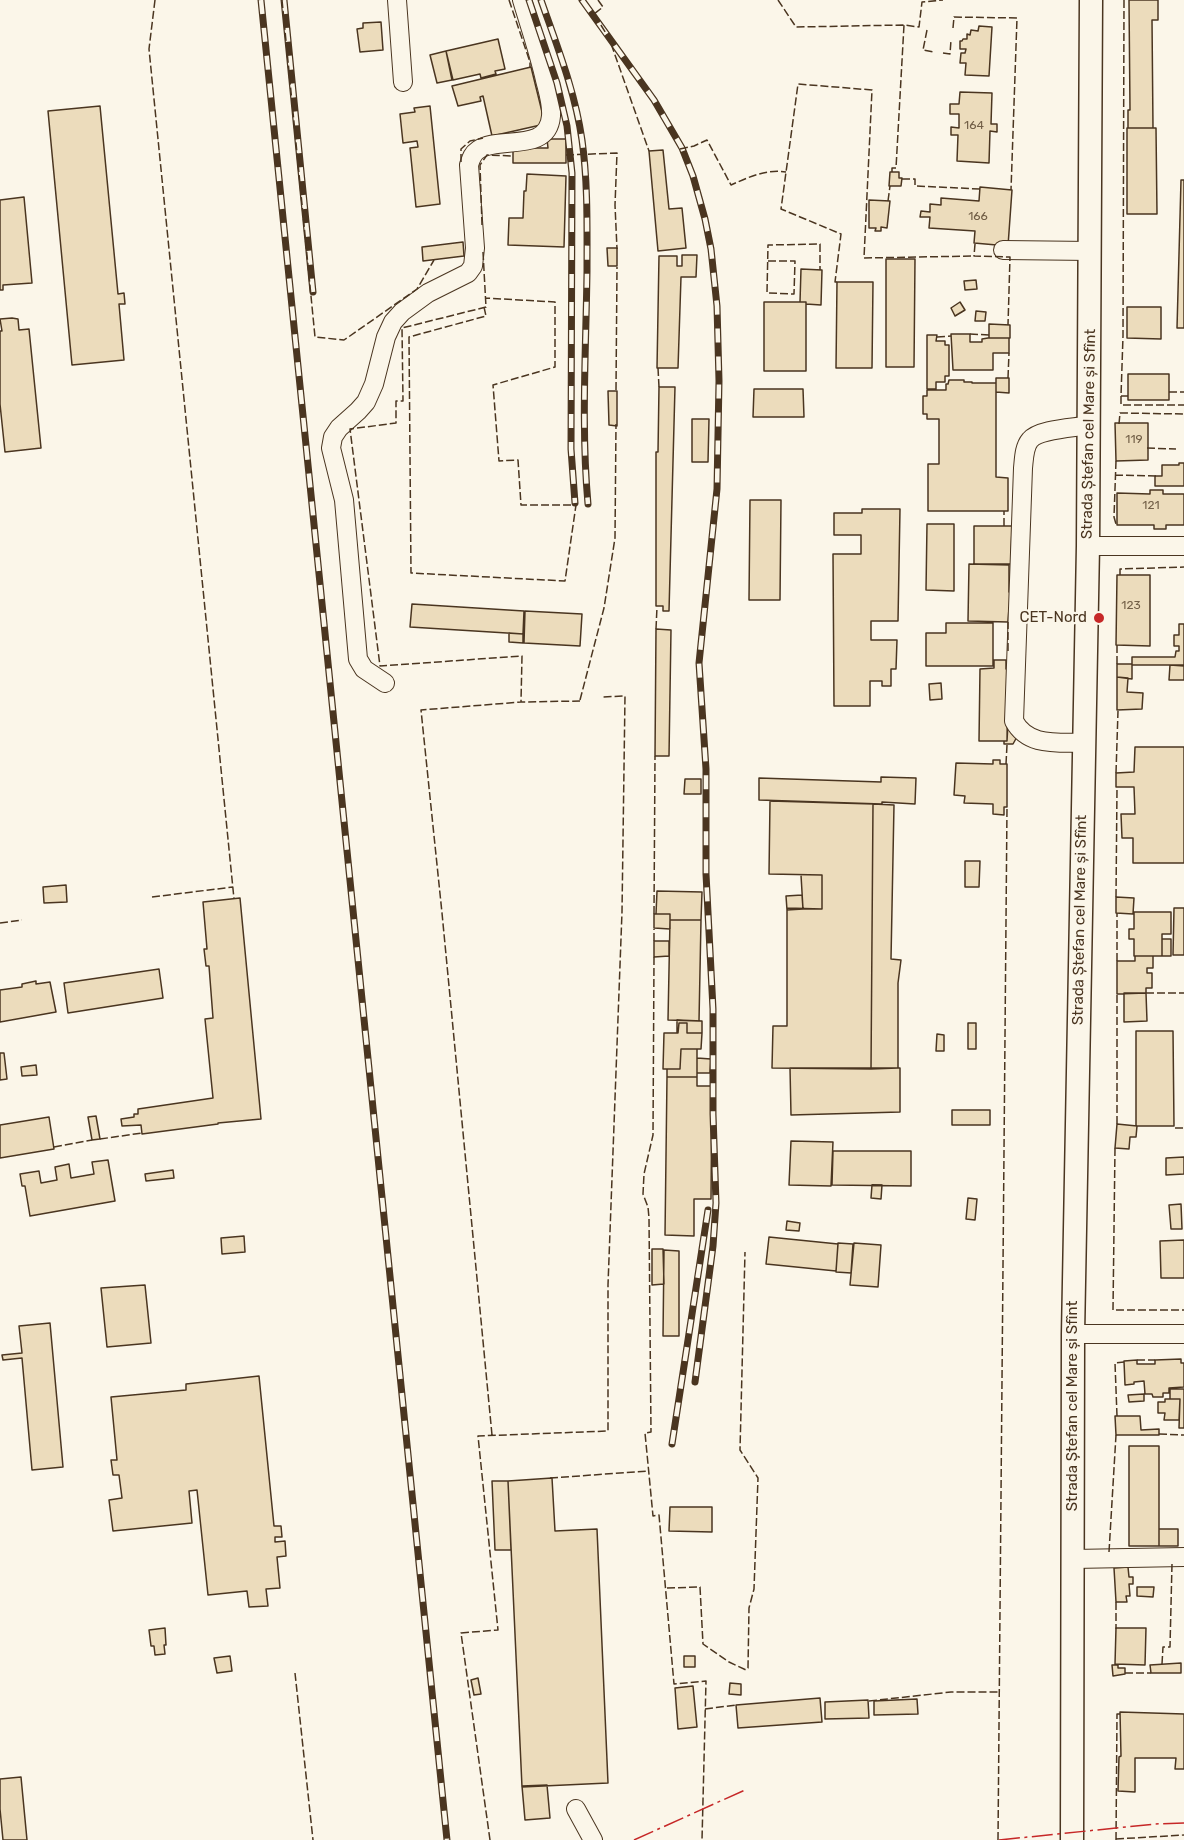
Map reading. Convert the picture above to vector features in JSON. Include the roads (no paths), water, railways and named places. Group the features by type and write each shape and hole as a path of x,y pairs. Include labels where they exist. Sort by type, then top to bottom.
{"main road":[{"name":"Strada Ștefan cel Mare și Sfînt","path":"1072,1840 1073,1334 1088,546 1091,0"}],"street":[{"path":"397,0 403,82"},
{"path":"385,683 364,669 358,659 344,500 331,448 333,437 339,428 366,402 374,384 386,337 393,322 402,312 428,293 468,273 473,266 475,248 469,165 472,156 479,148 489,145 532,140 542,135 548,127 551,117 550,100 522,0"},
{"path":"1003,250 1091,251"},
{"path":"1084,743 1032,740 1019,730 1014,721 1023,468 1026,446 1030,439 1040,434 1089,425"},
{"path":"1088,546 1184,546"},
{"path":"1073,1334 1184,1334"},
{"path":"1073,1559 1184,1557"},
{"path":"576,1809 593,1840"}],"railway":[{"path":"261,0 447,1840"},
{"path":"284,0 313,292"},
{"path":"529,0 557,83 567,126 572,173 571,449 575,503"},
{"path":"541,0 570,86 584,156 587,238 584,417 588,504"},
{"path":"582,0 654,100 682,148 693,176 705,219 711,249 717,306 719,381 717,489 699,663 706,769 706,874 713,1009 716,1203 713,1246 695,1382"},
{"path":"672,1444 708,1210"}],"place":[{"name":"CET-Nord","path":"1099,618"}]}
